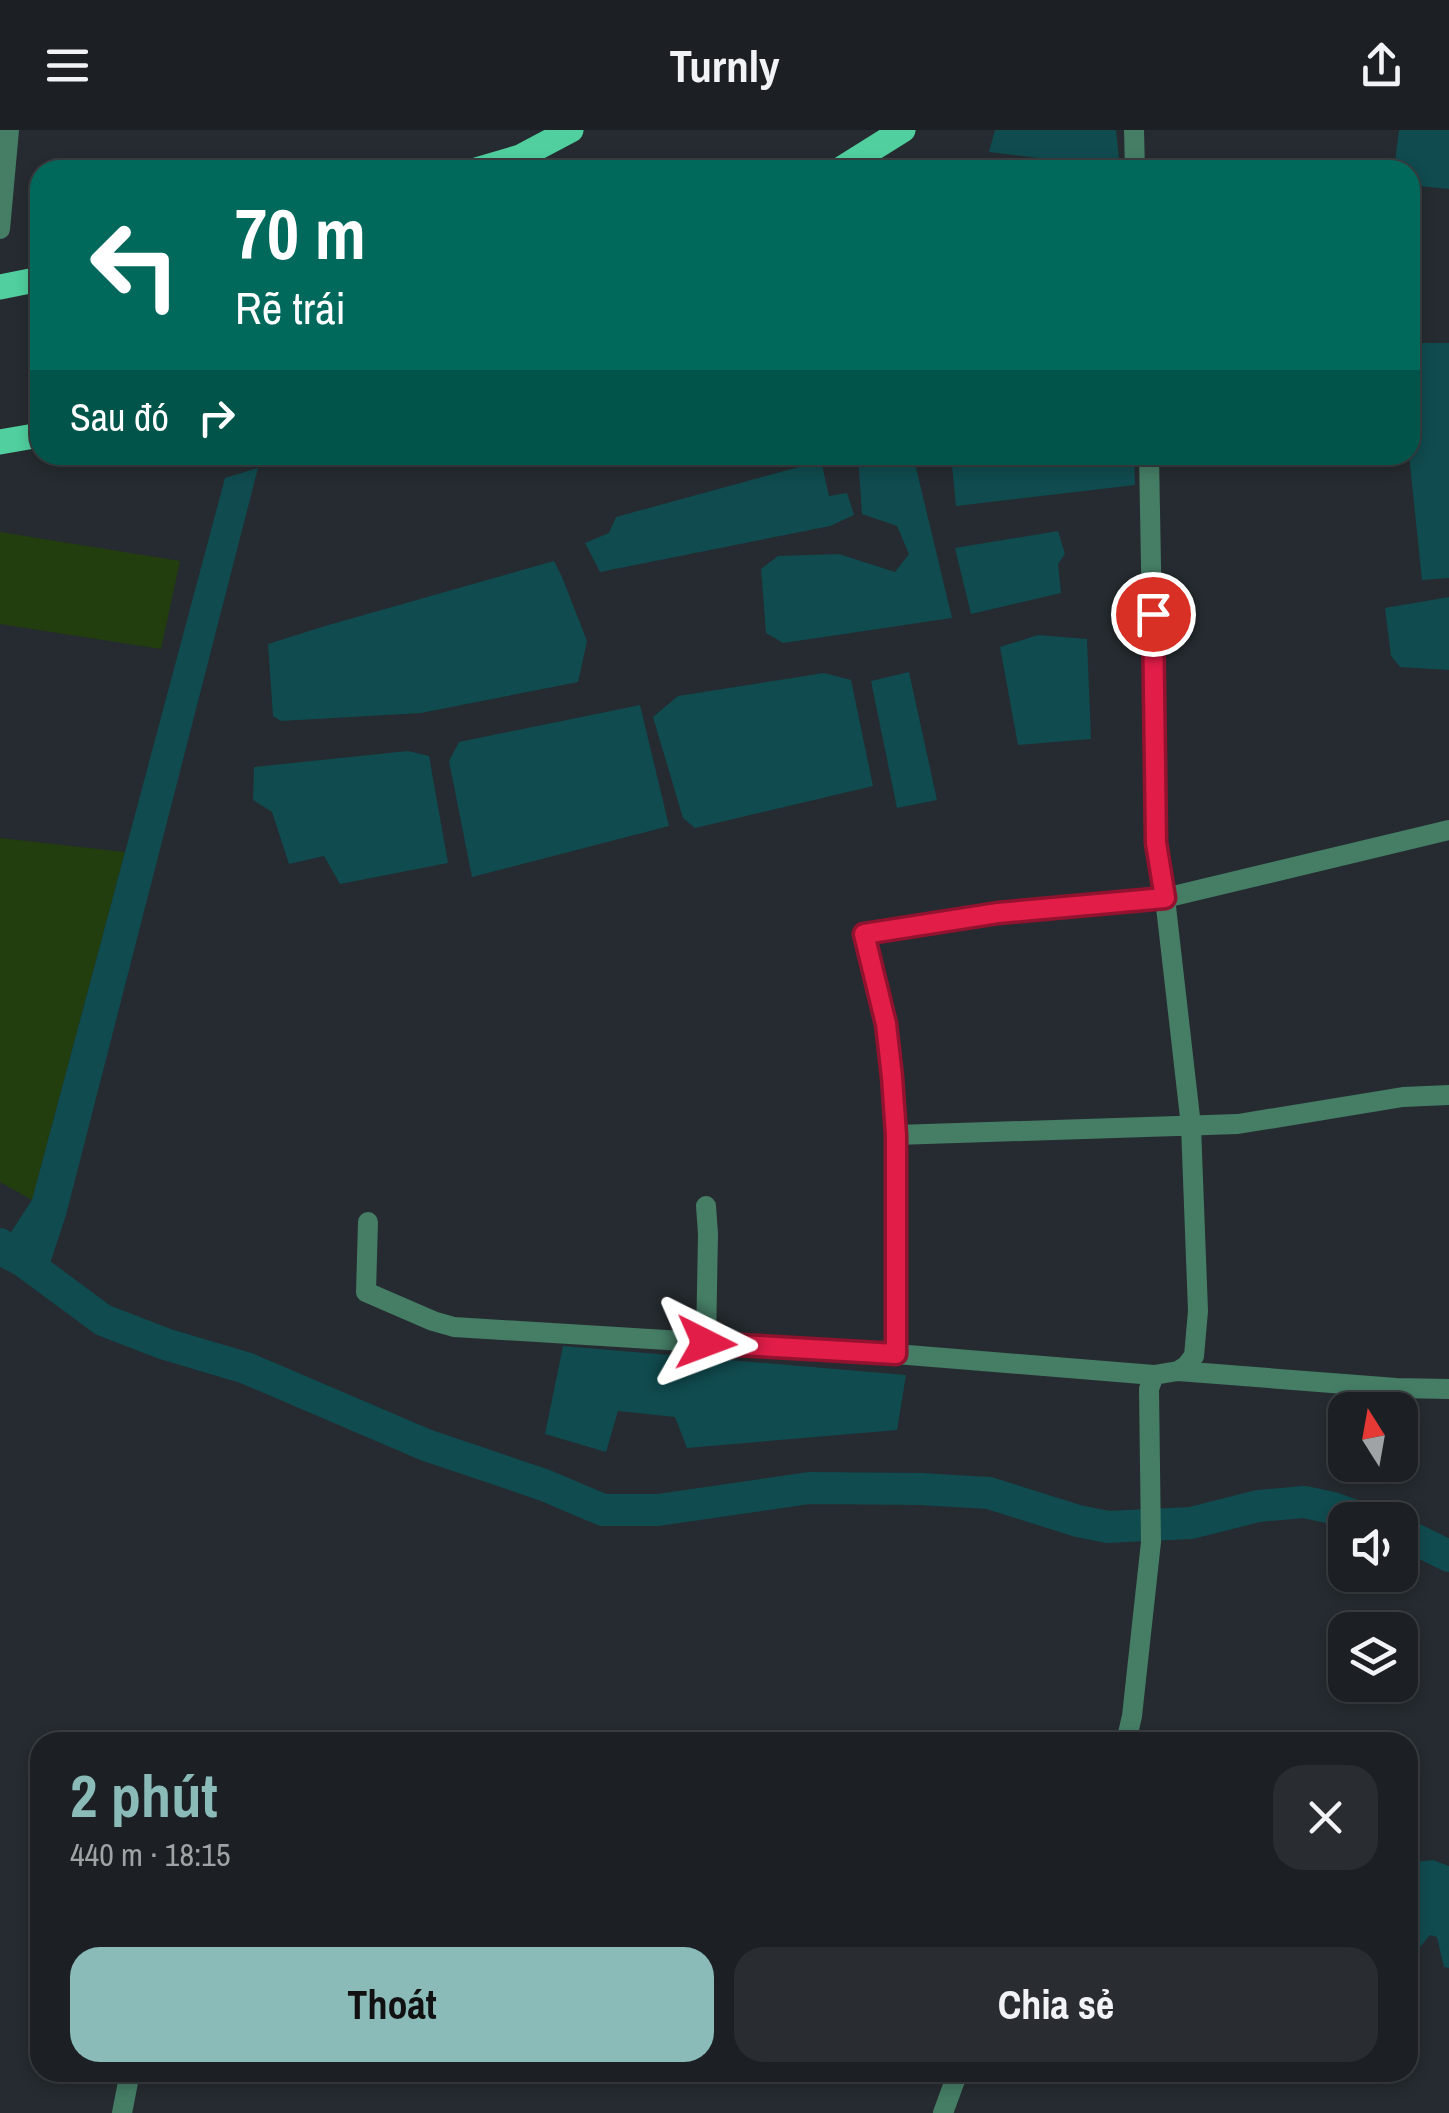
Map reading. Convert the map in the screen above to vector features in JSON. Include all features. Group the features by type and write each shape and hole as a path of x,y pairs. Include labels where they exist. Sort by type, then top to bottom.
{"main road":[{"path":"510,160 571,130"},
{"path":"855,160 903,130"},
{"path":"0,287 30,281"},
{"path":"0,442 30,437"}],"street":[{"path":"0,229 9,130"},
{"path":"1134,130 1135,160"},
{"path":"1149,465 1156,843 1191,1126 1197,1332 1194,1356 1178,1371"},
{"path":"896,1354 896,1135 886,1024 864,934 998,913 1165,898 1449,830"},
{"path":"896,1135 1260,1122 1381,1100 1449,1095"},
{"path":"706,1206 706,1343"},
{"path":"368,1222 366,1292 454,1327 896,1354 1154,1375 1178,1371 1449,1389"},
{"path":"1128,1732 1150,1542 1149,1389 1154,1375"},
{"path":"122,2113 128,2082"},
{"path":"943,2113 954,2082"}],"green space":[{"path":"0,532 180,561 161,649 0,624"},
{"path":"0,838 125,852 32,1200 0,1182"}],"water":[{"path":"995,130 1116,130 1119,160 1054,160 989,152"},
{"path":"1399,130 1449,130 1449,189 1420,186 1420,160 1395,160"},
{"path":"1420,343 1449,343 1449,578 1422,580 1410,465 1420,465"},
{"path":"806,465 822,465 829,496 847,493 854,515 830,526 600,572 585,543 609,533 616,517"},
{"path":"859,465 915,465 952,618 783,643 766,633 761,569 778,556 839,554 895,572 909,554 897,526 862,514"},
{"path":"952,465 1134,465 1135,485 956,506"},
{"path":"258,468 66,1215 42,1288 0,1267 0,1249 32,1200 225,478"},
{"path":"1058,531 1065,554 1058,564 1061,593 971,614 955,548"},
{"path":"554,561 587,641 578,682 421,713 281,721 273,716 268,644"},
{"path":"1449,597 1449,670 1400,667 1391,656 1385,608"},
{"path":"1038,635 1087,639 1091,739 1018,745 1000,647"},
{"path":"909,672 937,800 897,808 871,681"},
{"path":"824,673 851,680 873,786 695,828 683,818 653,717 678,696"},
{"path":"640,705 669,826 472,877 449,761 459,742"},
{"path":"408,751 429,756 448,863 340,884 324,856 289,864 272,812 253,800 254,767"},
{"path":"563,1346 906,1375 897,1430 687,1448 675,1417 618,1411 606,1452 545,1434"},
{"path":"1433,1860 1449,1866 1449,1968 1444,1967 1437,1937 1430,1935 1418,1950 1418,1862"}],"waterway":[{"path":"0,1244 103,1320 165,1344 246,1368 426,1445 544,1485 603,1510 658,1510 809,1488 989,1493 1108,1527 1191,1523 1258,1506 1304,1502 1328,1507"},
{"path":"1418,1541 1449,1556"}],"route":[{"path":"706,1343 896,1354 896,1135 892,1077 886,1024 864,934 998,913 1165,898 1156,843 1153,614"}]}
